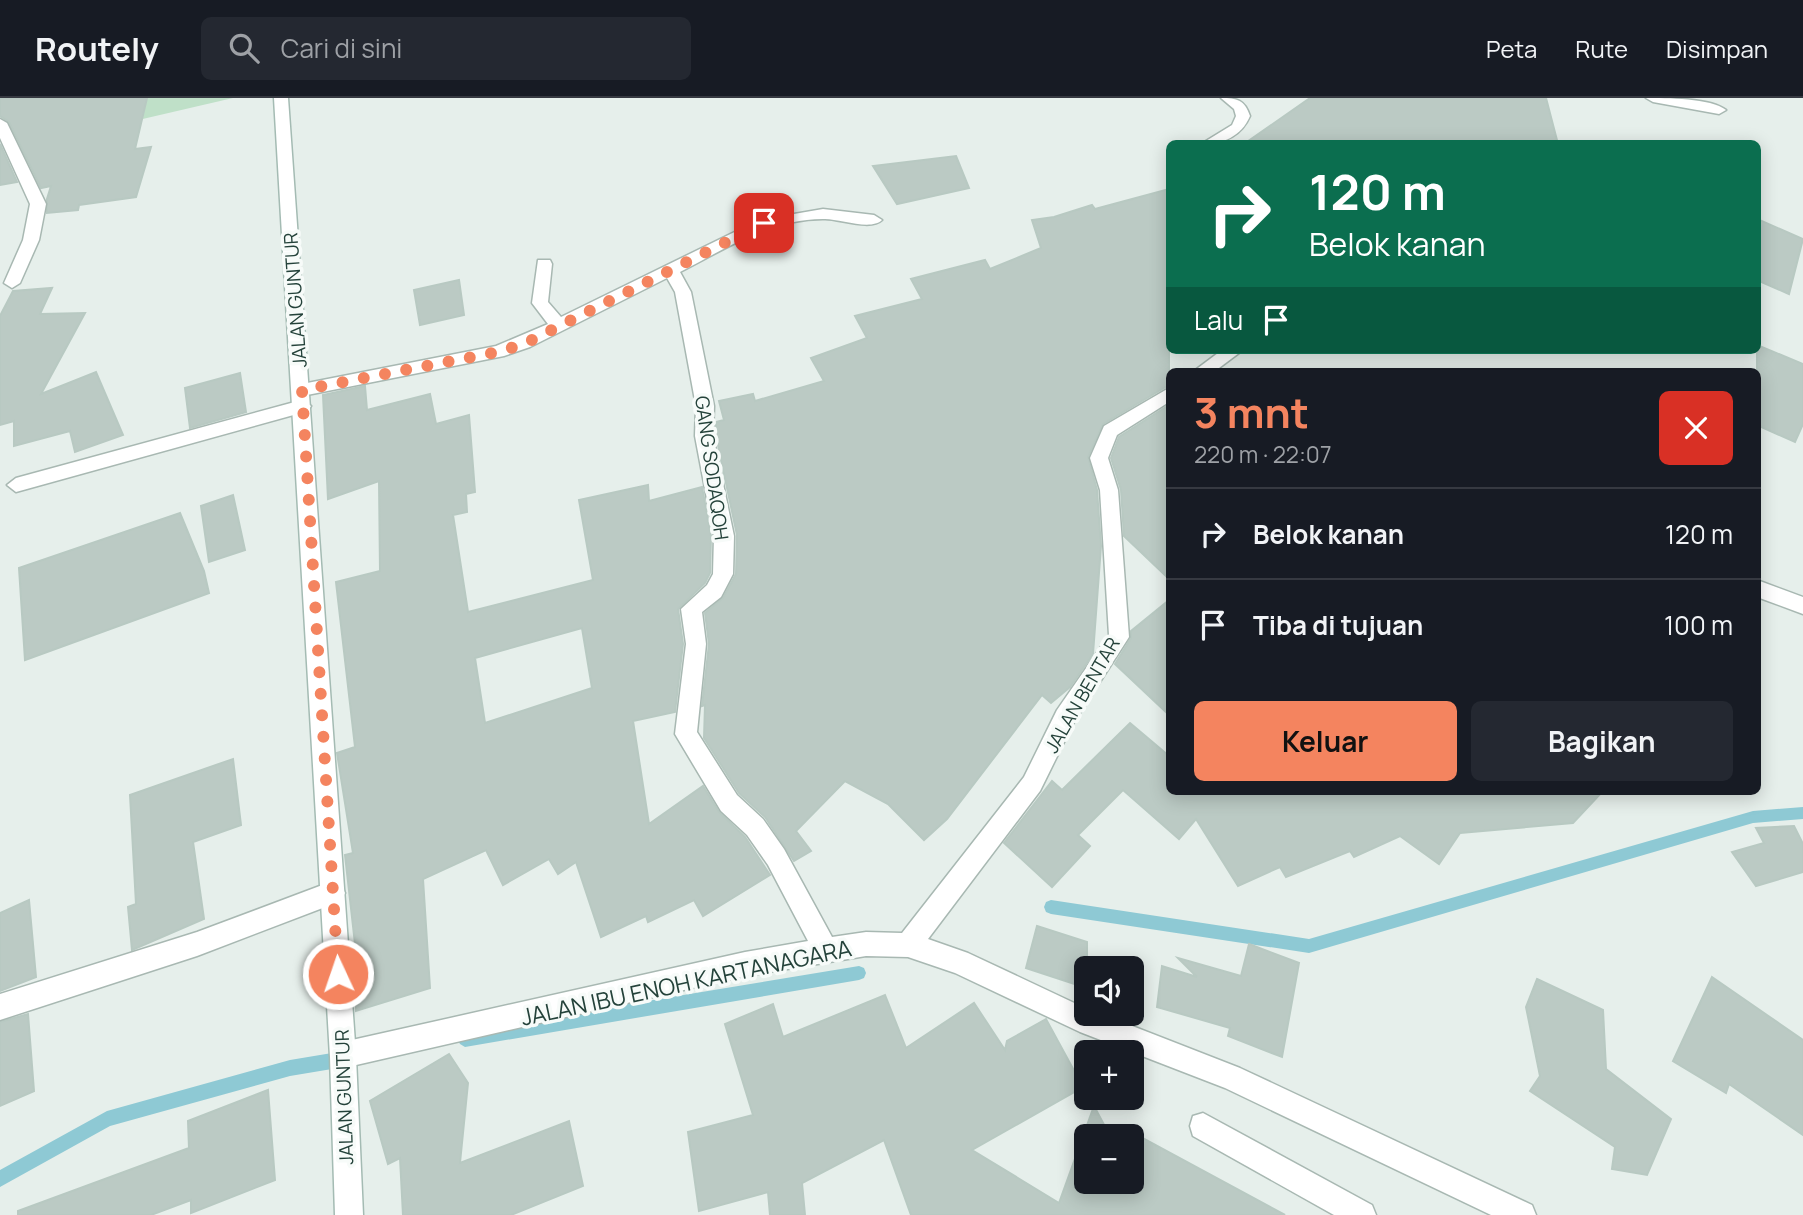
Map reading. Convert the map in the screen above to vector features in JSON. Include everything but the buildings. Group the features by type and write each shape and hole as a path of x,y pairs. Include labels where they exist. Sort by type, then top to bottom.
{"street":[{"name":"JALAN GUNTUR","path":"281,98 343,1056 349,1215"},
{"path":"1215,140 1238,127 1243,116 1240,107 1228,98"},
{"path":"1653,98 1719,110"},
{"path":"0,123 38,204 31,240 12,283"},
{"path":"16,485 302,398 524,344 670,269 772,221 823,214 874,220"},
{"path":"544,264 540,303 558,325"},
{"name":"GANG SODAQOH","path":"670,269 683,292 705,406 704,436 724,536 723,574 714,591 691,609 696,644 686,734 729,803 755,827 776,857 825,949"},
{"path":"1207,368 1228,354"},
{"name":"JALAN BENTAR","path":"908,946 1032,784 1065,718 1119,637 1109,490 1099,458 1110,431 1166,396"},
{"path":"1761,589 1803,606"},
{"path":"0,1007 205,941 332,893"},
{"name":"JALAN IBU ENOH KARTANAGARA","path":"343,1056 631,988 825,949 866,944 908,946 960,962 1080,1020 1231,1077 1521,1215"},
{"path":"1203,1126 1362,1215"}],"green space":[{"path":"143,98 233,98 134,121"}],"waterway":[{"path":"1051,907 1309,946 1753,817 1803,813"},
{"path":"465,1039 859,973"},
{"path":"0,1179 107,1119 290,1068 344,1059"}],"route":[{"path":"338,974 302,390 498,352 524,344 764,223"}]}
